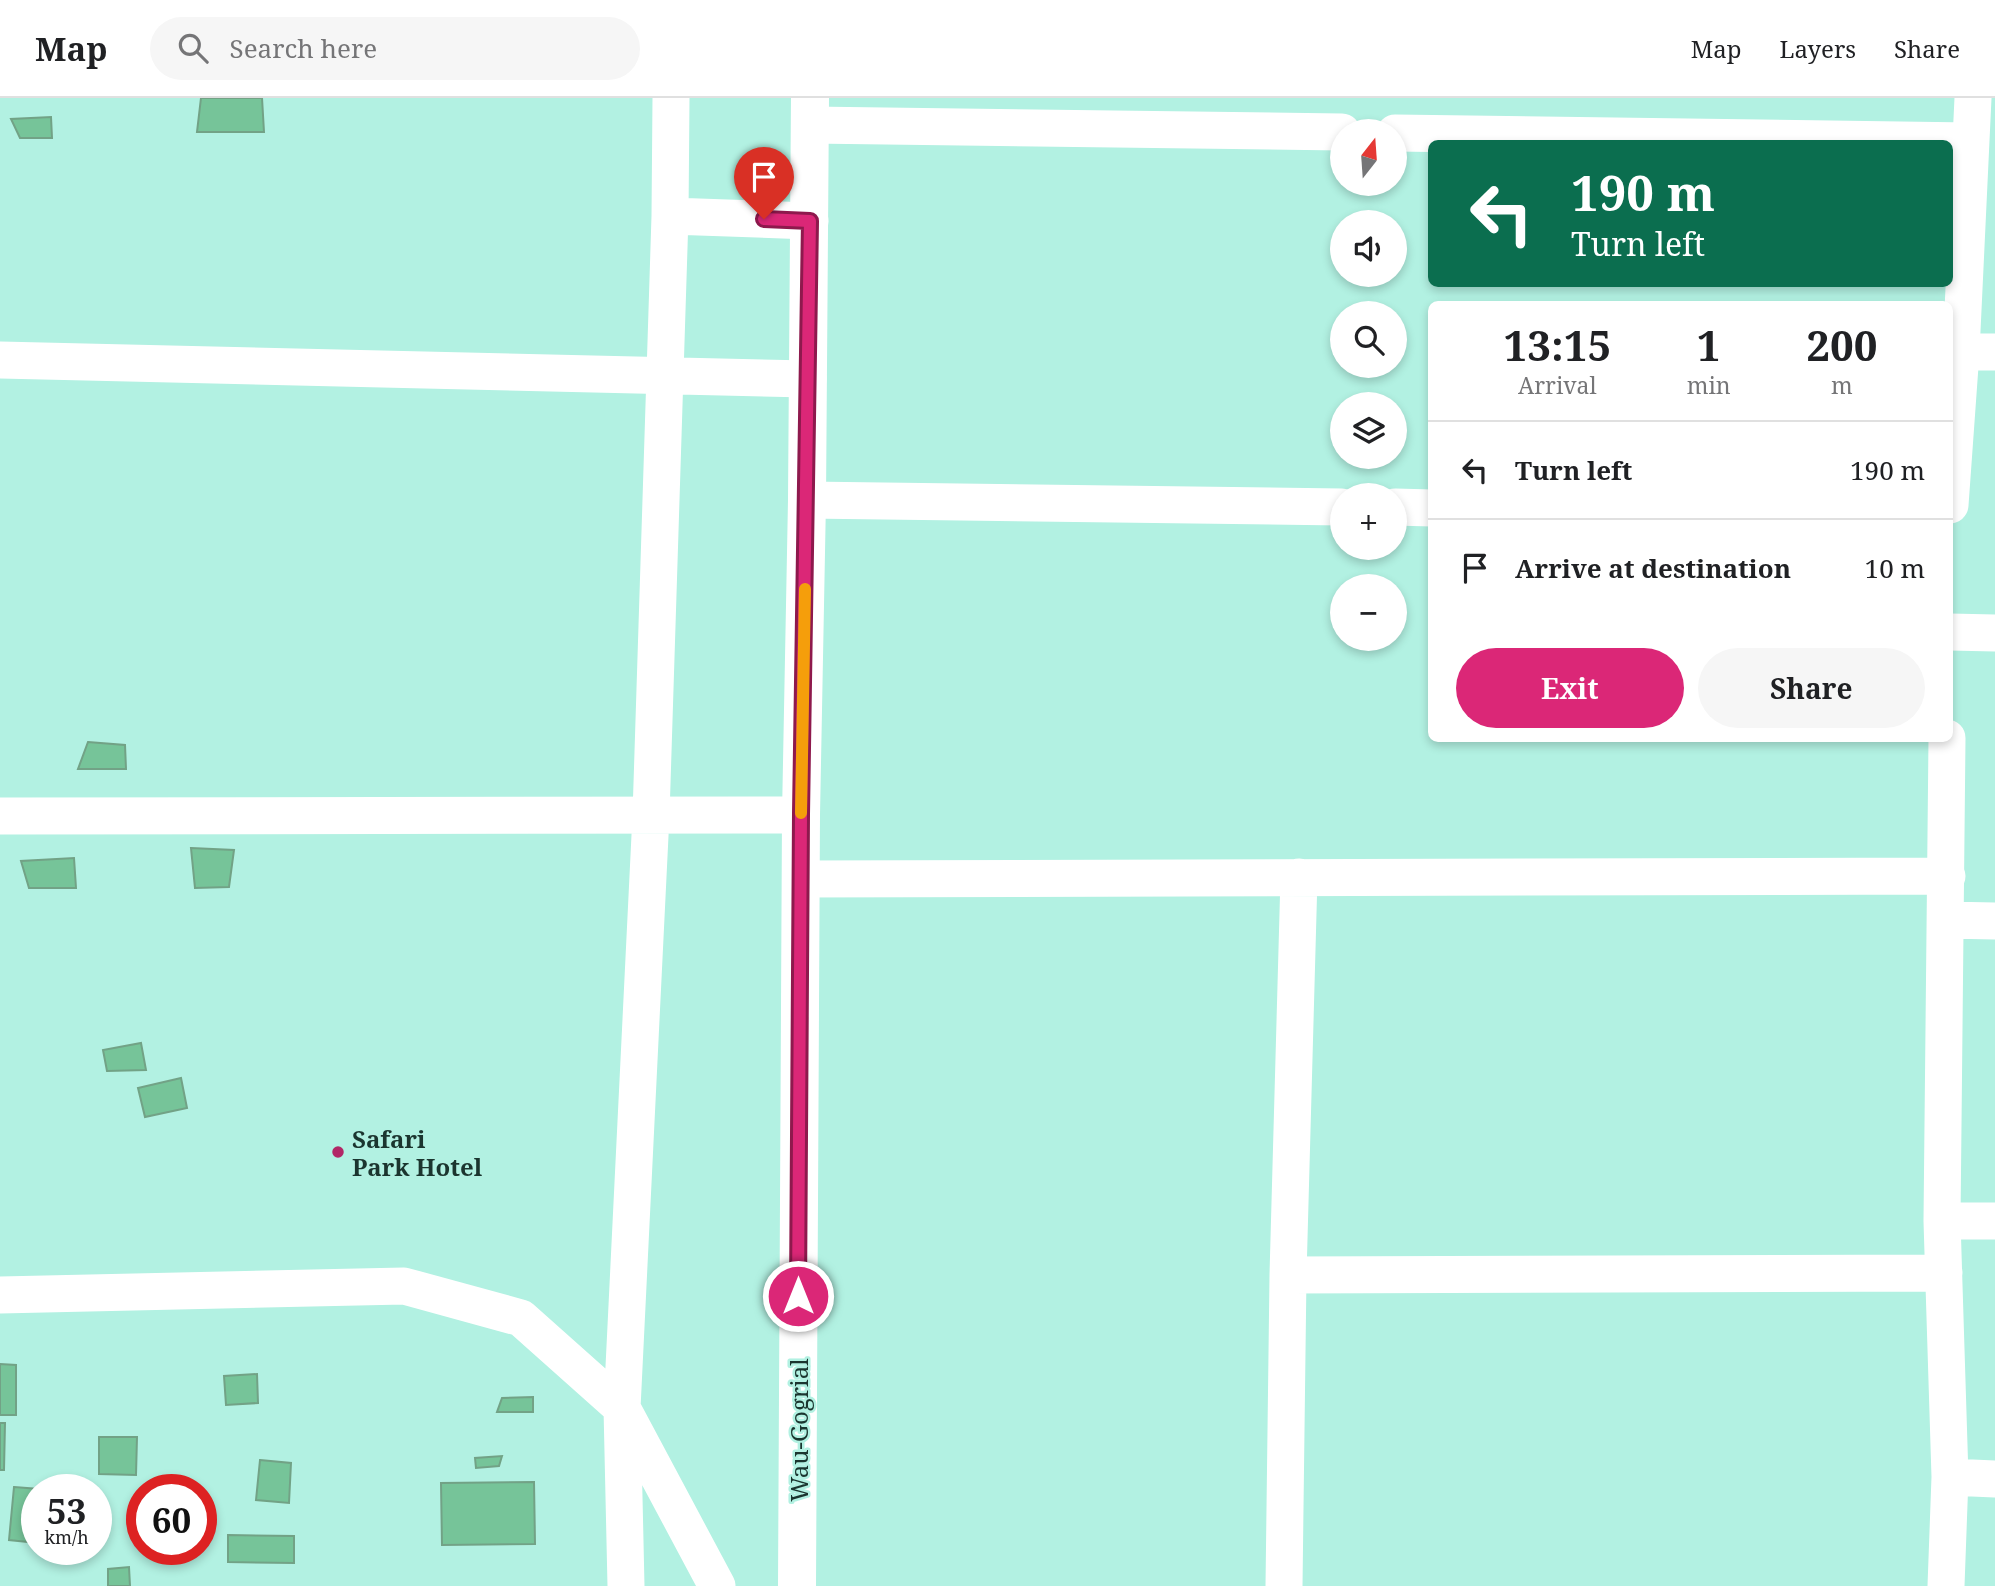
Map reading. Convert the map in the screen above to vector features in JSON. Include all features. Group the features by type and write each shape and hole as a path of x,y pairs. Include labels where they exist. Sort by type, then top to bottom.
{"main road":[{"name":"Wau-Gogrial","path":"797,1586 801,814 810,112"}],"street":[{"path":"626,1586 622,1408 651,815 670,216 671,98"},
{"path":"1953,489 1978,352 1971,141 1973,98"},
{"path":"810,112 1330,132"},
{"path":"1407,133 1899,140"},
{"path":"1953,141 1971,141"},
{"path":"670,216 810,221"},
{"path":"0,360 808,379"},
{"path":"807,500 1330,507"},
{"path":"1407,508 1428,508"},
{"path":"1953,632 1995,633"},
{"path":"1946,1586 1950,1477 1942,1221 1947,742"},
{"path":"0,816 801,814"},
{"path":"801,879 1947,876"},
{"path":"1284,1586 1288,1275 1298,877"},
{"path":"1946,920 1995,921"},
{"path":"1942,1221 1995,1221"},
{"path":"1288,1275 1944,1273"},
{"path":"0,1295 404,1286 521,1318 622,1408 717,1586"},
{"path":"1950,1477 1995,1479"}],"building":[{"path":"201,98 262,98 264,132 197,132"},
{"path":"51,117 52,138 20,138 11,119"},
{"path":"88,742 125,745 126,769 78,769"},
{"path":"191,848 234,850 229,887 195,888"},
{"path":"74,858 76,888 29,888 21,861"},
{"path":"141,1043 146,1070 107,1071 103,1050"},
{"path":"181,1078 187,1108 145,1117 138,1088"},
{"path":"0,1364 16,1365 16,1415 0,1415"},
{"path":"257,1374 258,1403 226,1405 224,1376"},
{"path":"533,1397 533,1412 497,1412 502,1398"},
{"path":"0,1423 5,1423 4,1470 0,1470"},
{"path":"99,1437 137,1437 136,1474 99,1474"},
{"path":"502,1456 499,1466 476,1468 475,1458"},
{"path":"260,1460 291,1463 289,1503 256,1500"},
{"path":"534,1482 535,1544 442,1545 441,1483"},
{"path":"14,1487 21,1488 21,1541 9,1540"},
{"path":"228,1535 294,1536 294,1563 228,1562"},
{"path":"129,1567 130,1586 108,1586 108,1569"}],"slow traffic":[{"path":"801,813 805,589"}],"place":[{"name":"Safari Park Hotel","path":"338,1152"}],"route":[{"path":"764,219 810,221 801,814 798,1296"}]}
